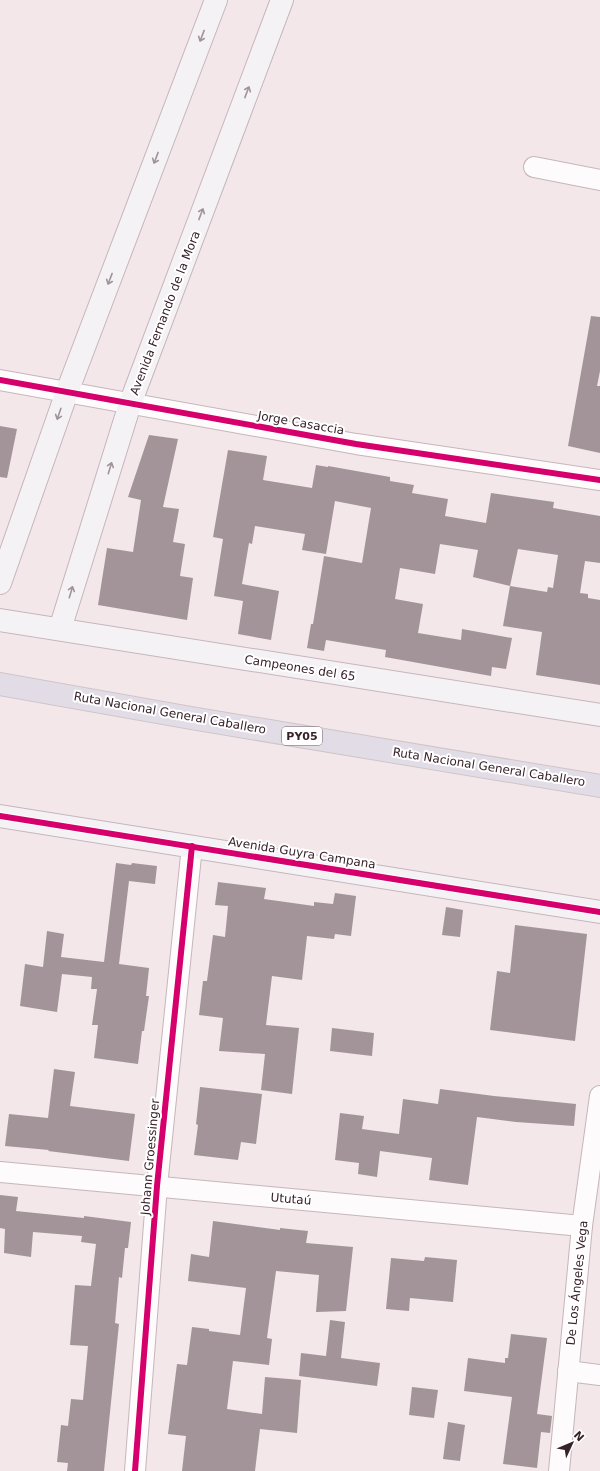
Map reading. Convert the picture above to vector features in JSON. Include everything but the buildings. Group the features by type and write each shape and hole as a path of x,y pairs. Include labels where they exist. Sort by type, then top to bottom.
{"highway":[{"name":"Ruta Nacional General Caballero","path":"0,684 191,718 600,786"}],"main road":[{"path":"0,583 67,392 216,0"},
{"name":"Avenida Fernando de la Mora","path":"60,629 130,404 282,0"},
{"name":"Campeones del 65","path":"0,620 600,715"},
{"name":"Avenida Guyra Campana","path":"0,816 600,912"}],"street":[{"path":"534,167 600,180"},
{"name":"Jorge Casaccia","path":"0,380 356,444 600,480"},
{"name":"Johann Groessinger","path":"135,1471 157,1186 192,846"},
{"name":"De Los Ángeles Vega","path":"559,1471 582,1226 600,1096"},
{"name":"Ututaú","path":"0,1172 582,1226"},
{"path":"568,1371 600,1375"}],"cycle path":[{"path":"0,380 356,444 600,480"},
{"path":"0,816 600,912"},
{"path":"135,1471 157,1186 192,846"}]}
